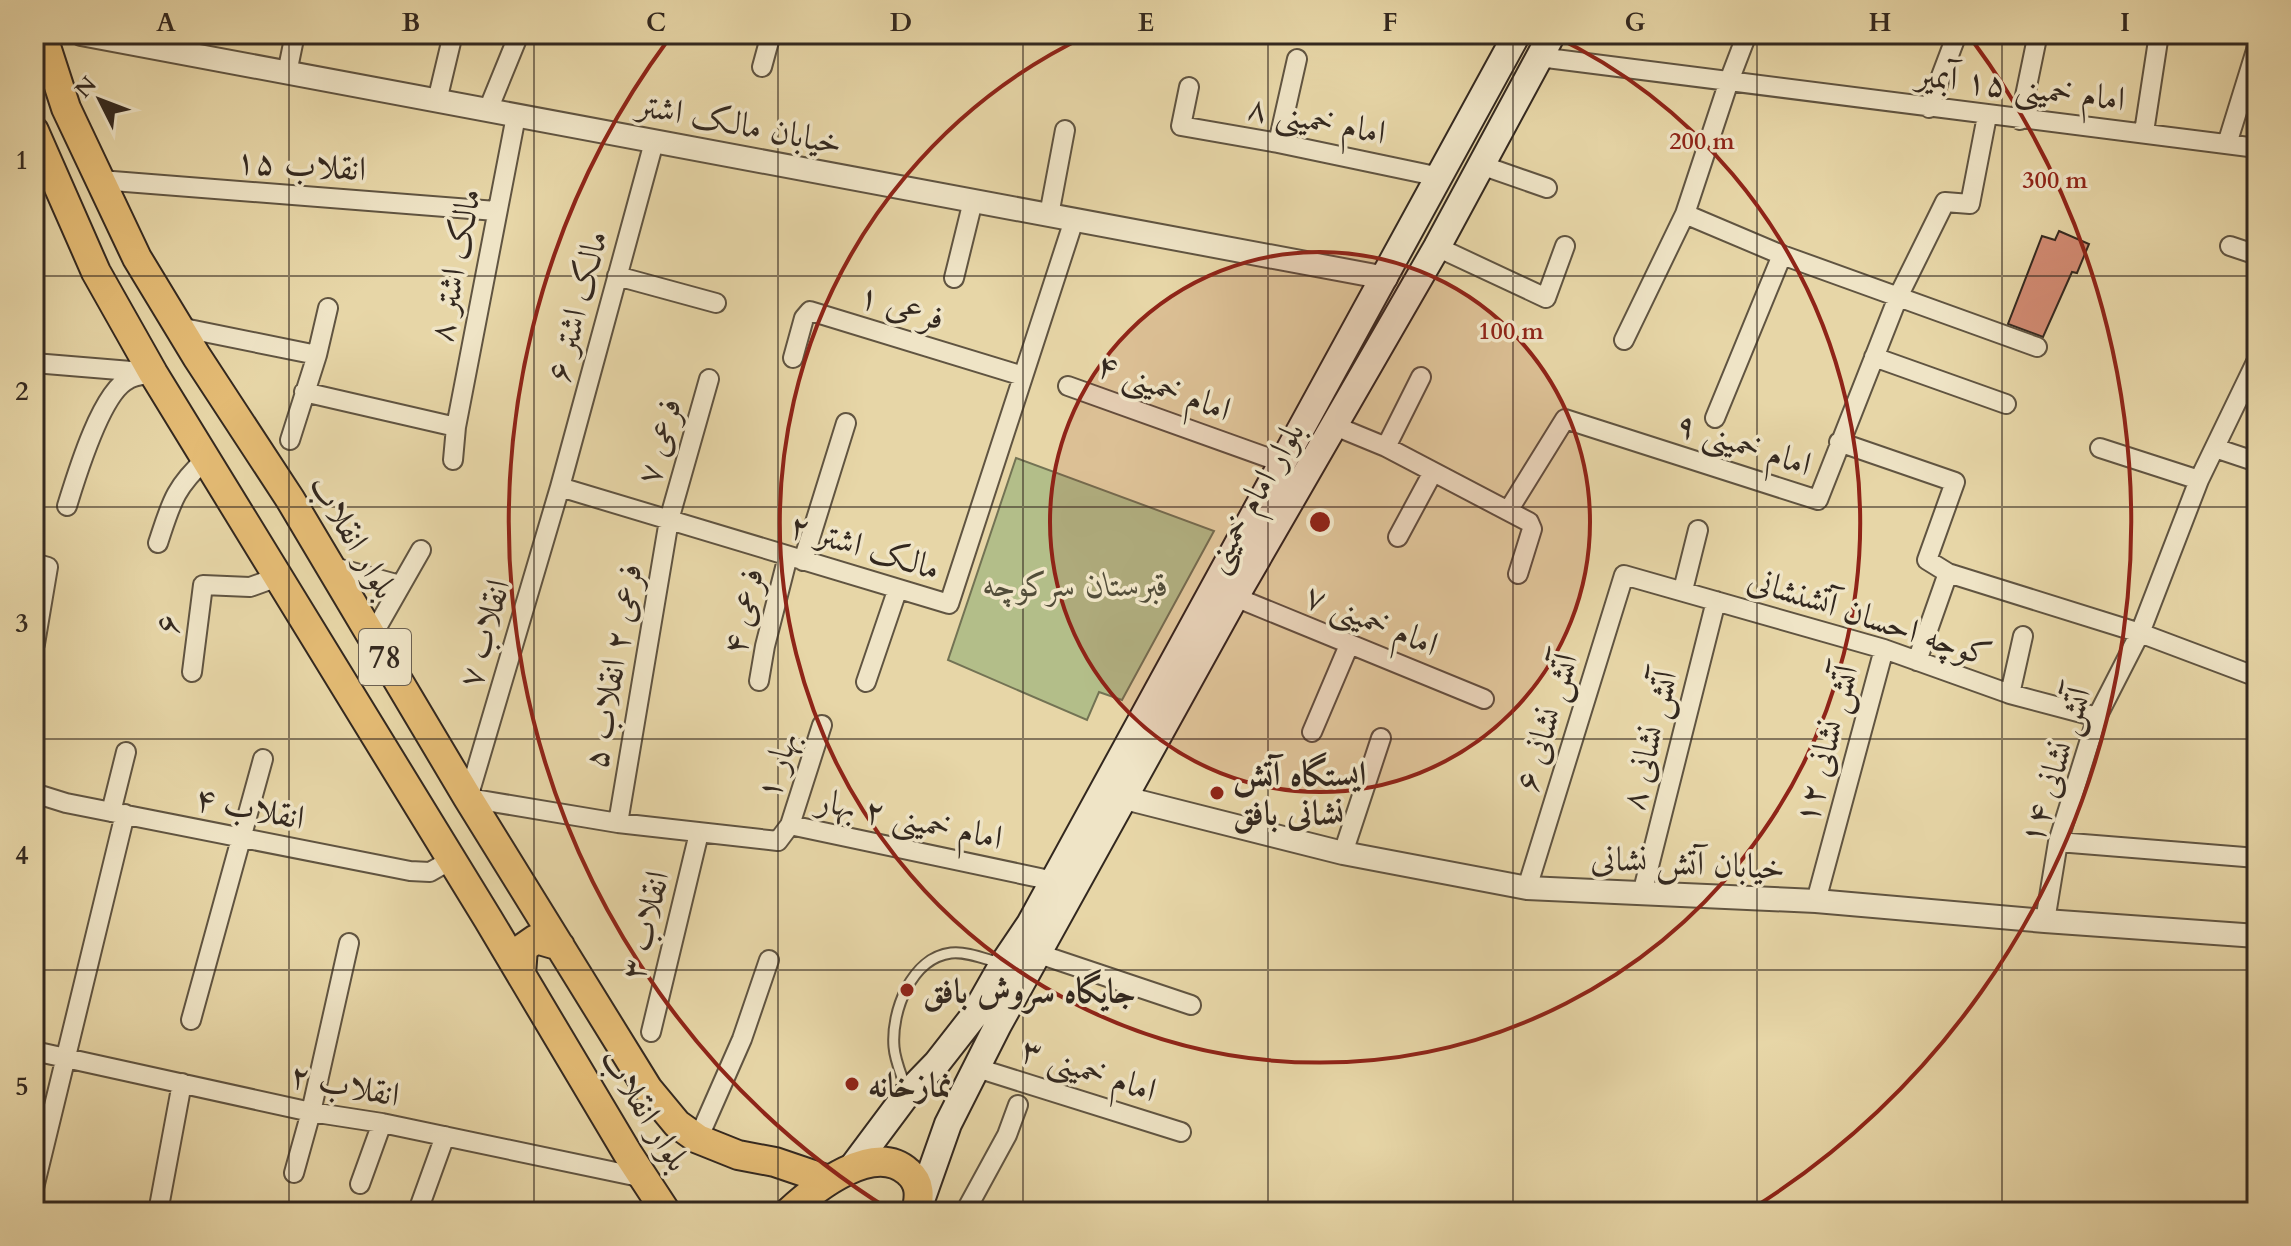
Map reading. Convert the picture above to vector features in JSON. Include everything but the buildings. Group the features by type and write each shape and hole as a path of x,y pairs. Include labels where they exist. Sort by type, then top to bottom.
{"main road":[{"name":"بلوار انقلاب","path":"42,34 66,108 137,258 290,499 468,798 648,1089 677,1124 698,1139 738,1155 839,1175"},
{"name":"بلوار امام خمینی","path":"839,1175 973,1017 1171,690 1202,633 1283,463 1517,34"},
{"name":"بلوار امام خمینی","path":"1202,633 1235,597 1335,426 1437,247 1552,34"},
{"name":"بلوار انقلاب","path":"34,131 96,272 153,373 666,1212"},
{"name":"بلوار امام خمینی","path":"916,1212 948,1124 1125,798 1171,690"},
{"path":"488,919 505,928 522,918 528,893"},
{"path":"521,974 523,948 536,939 560,946"},
{"name":"78","path":"839,1175 881,1162 901,1166 914,1178 920,1196 916,1212"},
{"path":"789,1212 839,1175"}],"street":[{"name":"خیابان مالک اشتر","path":"81,34 156,41 287,73 1386,278"},
{"path":"287,73 295,34"},
{"path":"437,101 453,34"},
{"path":"488,110 519,34"},
{"path":"762,67 771,34"},
{"path":"1624,340 1685,214 1747,34"},
{"path":"1929,108 1957,34"},
{"path":"2144,132 2159,34"},
{"path":"2020,120 2037,38"},
{"path":"2227,144 2257,47"},
{"name":"امام خمینی ۱۵ آبمیر","path":"1539,57 2257,148"},
{"path":"1278,143 1297,59"},
{"name":"امام خمینی ۸","path":"1189,87 1181,126 1440,177"},
{"name":"مالک اشتر ۸","path":"453,460 456,427 516,116"},
{"name":"امام خمینی ۹","path":"1508,511 1565,419 1818,500 1898,297 1945,202 1970,204 1987,116"},
{"path":"1049,215 1065,130"},
{"name":"مالک اشتر ۶","path":"560,487 654,142"},
{"path":"1481,165 1547,188"},
{"name":"انقلاب ۱۵","path":"100,180 496,211"},
{"path":"954,278 973,201"},
{"path":"1685,214 1782,255 2037,347"},
{"name":"مالک اشتر ۲","path":"560,487 897,591 949,604 1074,220"},
{"path":"1437,247 1546,298 1565,246"},
{"path":"2230,246 2257,255"},
{"path":"1715,418 1782,255"},
{"path":"617,276 716,303"},
{"path":"290,440 317,355 328,308"},
{"name":"فرعی ۱","path":"793,358 804,318 810,311 1023,376"},
{"path":"179,327 317,355"},
{"path":"1874,357 2006,404"},
{"name":"آتش نشانی ۱۴","path":"2045,921 2058,842 2097,717 2140,633 2199,480 2257,360"},
{"path":"34,363 153,373"},
{"path":"67,506 82,453 117,388 129,378 153,373"},
{"path":"1386,447 1421,377"},
{"name":"فرعی ۷","path":"669,520 709,379"},
{"name":"امام خمینی ۴","path":"1068,386 1283,463"},
{"path":"304,392 456,427"},
{"name":"فرعی ۴","path":"759,681 765,646 846,423"},
{"path":"1335,426 1386,447 1529,522 1532,529 1518,574"},
{"path":"1839,442 1955,482 1927,560 1948,573 2140,633 2257,677"},
{"path":"2100,448 2199,480"},
{"path":"2215,448 2257,462"},
{"path":"158,543 174,495 184,479 206,459"},
{"path":"1398,537 1433,472"},
{"name":"انقلاب ۷","path":"468,798 560,487"},
{"name":"فرعی ۲ انقلاب ۵","path":"618,823 669,520"},
{"path":"1683,590 1698,530"},
{"path":"372,636 421,550"},
{"path":"34,563 48,567 35,644"},
{"path":"330,566 400,585"},
{"path":"1917,661 1948,573"},
{"name":"کوچه احسان آتشنشانی","path":"1624,575 1884,649 2010,694 2097,717"},
{"name":"آتش نشانی ۶","path":"1527,888 1624,575"},
{"name":"۶","path":"192,672 203,585 250,587 278,577"},
{"path":"866,682 897,591"},
{"name":"امام خمینی ۷","path":"1235,597 1484,699"},
{"name":"آتش نشانی ۸","path":"1642,894 1716,601"},
{"path":"2010,694 2023,636"},
{"path":"1312,732 1349,645"},
{"name":"آتش نشانی ۱۲","path":"1816,901 1884,649"},
{"name":"بهار ۱","path":"790,825 822,725"},
{"path":"1343,853 1381,738"},
{"path":"34,1188 118,813 126,752"},
{"path":"191,1020 263,759"},
{"name":"انقلاب ۴","path":"34,793 66,803 410,871 430,872 451,860"},
{"name":"امام خمینی ۲ بهار","path":"468,798 618,823 778,841 790,825 1054,881"},
{"name":"خیابان آتش نشانی","path":"1125,798 1343,853 1527,888 1816,901 2257,936"},
{"name":"انقلاب ۳","path":"651,1032 699,833"},
{"path":"2058,842 2257,858"},
{"path":"294,1173 349,943"},
{"path":"1039,954 1191,1005"},
{"path":"698,1139 742,1039 769,960"},
{"name":"انقلاب ۲","path":"34,1051 311,1112 382,1123 644,1178"},
{"name":"امام خمینی ۳","path":"977,1068 1181,1132"},
{"path":"158,1212 182,1083"},
{"path":"965,1212 1007,1135 1018,1105"},
{"path":"360,1184 382,1123"},
{"path":"419,1208 445,1136"}],"lane":[{"path":"907,1094 894,1049 894,1021 916,973 937,957 952,953 1003,964"}],"green space":[{"name":"قبرستان سرکوچه","path":"1016,458 1214,531 1122,700 1099,692 1087,720 948,660"}],"place":[{"name":"ایستگاه آتش نشانی بافق","path":"1217,793"},
{"name":"جایگاه سروش بافق","path":"907,990"},
{"name":"نمازخانه","path":"852,1084"}]}
